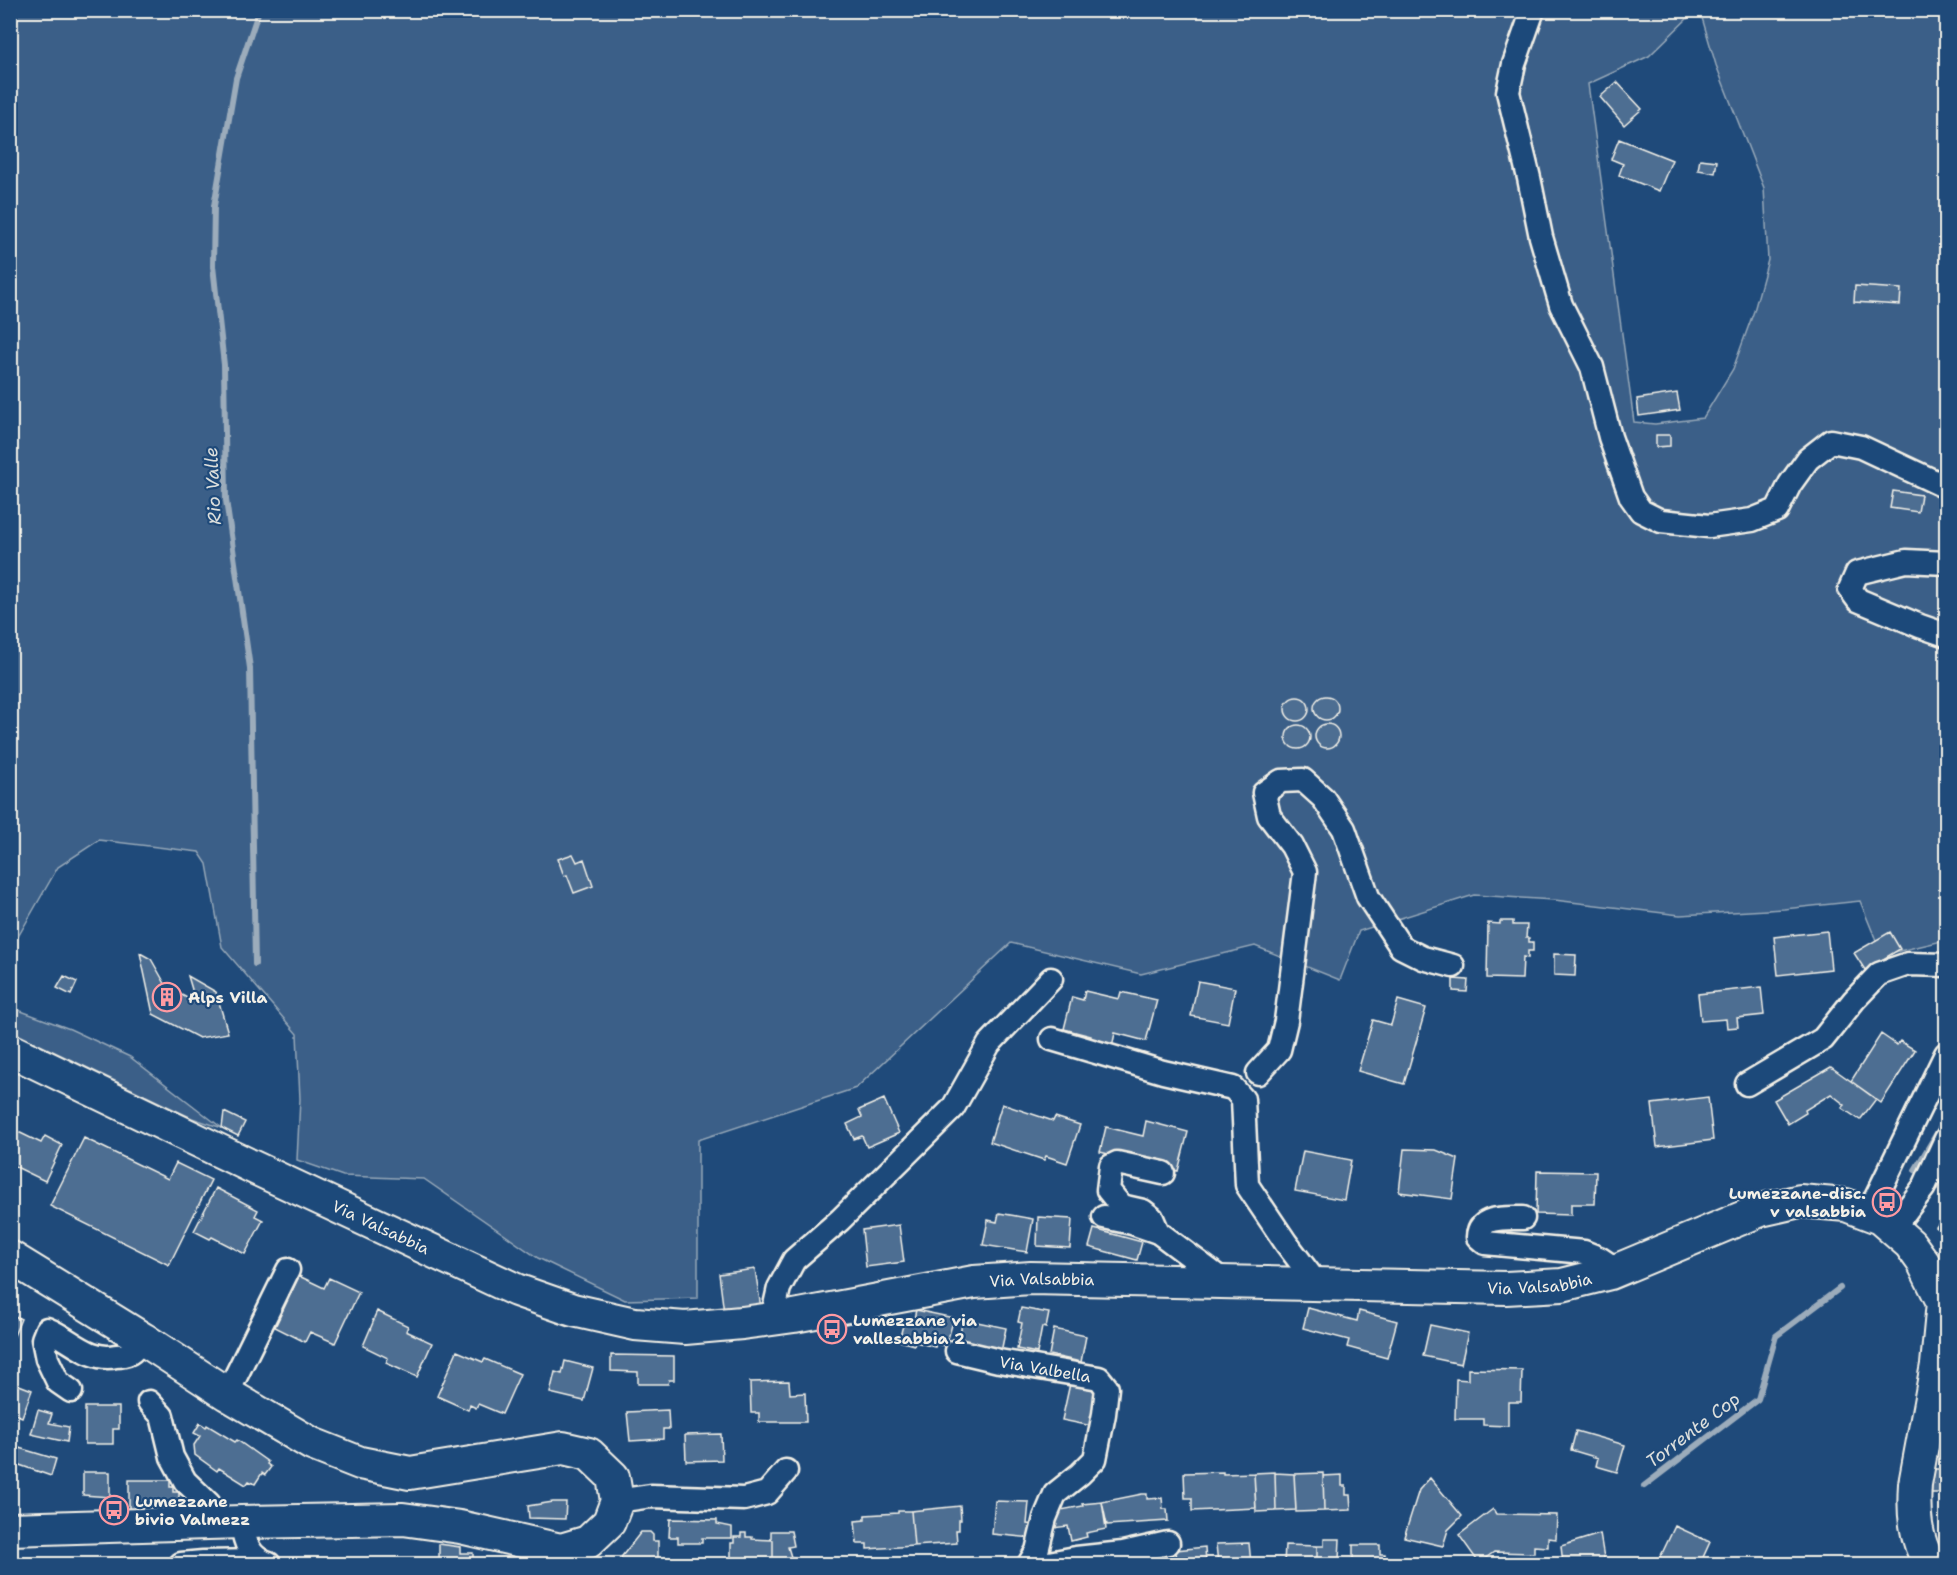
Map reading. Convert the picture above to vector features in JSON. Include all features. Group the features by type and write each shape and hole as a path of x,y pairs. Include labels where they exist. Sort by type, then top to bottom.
{"main road":[{"name":"Via Valsabbia","path":"10,1050 516,1290 573,1310 635,1324 685,1328 772,1319 974,1282 1030,1278 1506,1288 1562,1285 1617,1270 1770,1207 1800,1201 1846,1205 1881,1220"},
{"path":"1881,1220 1910,1244 1945,1300 1937,1365 1915,1484 1915,1522 1919,1542 1930,1564"},
{"path":"10,1257 227,1394 312,1444 360,1463 410,1473 563,1448 589,1454 613,1477 617,1501 609,1522 588,1542 561,1550 460,1527 403,1519 10,1529"}],"street":[{"path":"1533,10 1514,64 1508,92 1514,120 1541,237 1561,305 1592,367 1610,437 1631,497 1641,511 1661,521 1709,526 1752,520 1777,510 1790,484 1808,459 1832,441 1861,447 1947,487"},
{"path":"1947,563 1906,561 1857,573 1850,589 1858,600 1947,635"},
{"path":"1258,1073 1278,1050 1286,1021 1305,872 1292,846 1269,816 1264,793 1281,781 1304,780 1323,798 1344,829 1368,897 1401,947 1423,958 1454,966"},
{"path":"1746,1084 1822,1039 1879,974 1908,964 1947,965"},
{"path":"772,1319 778,1288 794,1260 840,1220 953,1108 989,1044 1051,979"},
{"path":"1052,1039 1163,1072 1233,1088 1243,1099 1247,1185 1317,1284"},
{"path":"1245,1138 1262,1044"},
{"path":"1881,1220 1947,1054"},
{"path":"1881,1220 1924,1187 1947,1139"},
{"path":"1158,1232 1152,1218 1143,1211 1121,1206 1108,1190 1109,1173 1111,1166 1117,1163 1163,1173"},
{"path":"1104,1216 1132,1222 1158,1232 1225,1282"},
{"name":"Via Valsabbia","path":"1524,1218 1499,1219 1485,1223 1480,1227 1478,1237 1485,1242 1584,1252 1599,1258 1617,1270"},
{"path":"227,1394 288,1270"},
{"path":"71,1391 58,1382 47,1359 43,1339 47,1329 61,1334 76,1347 108,1358 129,1354 143,1339"},
{"name":"Via Valbella","path":"957,1351 999,1361 1099,1378 1107,1388 1095,1459 1055,1494 1045,1518 1037,1551 1029,1564"},
{"path":"149,1402 162,1416 171,1457 185,1481 265,1563"},
{"path":"617,1501 651,1496 744,1499 767,1493 786,1471"},
{"path":"1043,1564 1123,1553 1168,1543"},
{"path":"181,1564 265,1563"}],"shaded area":[{"path":"11,11 1695,11 1649,56 1588,84 1634,422 1655,424 1703,418 1733,369 1754,311 1768,260 1764,188 1716,65 1700,11 1946,11 1946,944 1942,941 1882,955 1860,901 1784,909 1680,915 1554,900 1474,895 1359,931 1340,980 1255,946 1141,974 1011,943 856,1088 698,1140 698,1298 625,1300 538,1258 424,1179 343,1176 297,1160 300,1099 297,1034 222,947 207,864 199,852 99,840 58,867 11,949"},
{"path":"10,1007 70,1029 130,1057 222,1128 192,1118 11,1031"}],"building":[{"path":"1617,82 1642,109 1624,125 1600,97"},
{"path":"1619,139 1672,160 1659,191 1619,175 1623,164 1611,159"},
{"path":"1700,159 1717,161 1715,173 1698,170"},
{"path":"1855,286 1901,289 1900,305 1854,302"},
{"path":"1677,393 1680,410 1639,416 1637,399"},
{"path":"1656,435 1670,435 1670,446 1656,447"},
{"path":"1893,491 1921,495 1918,512 1890,508"},
{"path":"1326,696 1331,697 1337,703 1337,713 1331,719 1326,720 1321,719 1315,713 1314,708 1315,703 1321,697"},
{"path":"1297,697 1302,698 1308,704 1308,714 1302,720 1297,721 1292,720 1286,714 1285,709 1286,704 1292,698"},
{"path":"1327,724 1332,725 1338,731 1338,741 1332,747 1327,748 1322,747 1316,741 1315,736 1316,731 1322,725"},
{"path":"1298,725 1303,726 1309,732 1309,742 1303,748 1298,749 1293,748 1287,742 1286,737 1287,732 1293,726"},
{"path":"573,854 577,862 584,859 593,886 574,893 567,875 564,876 558,859"},
{"path":"1500,921 1513,921 1513,925 1527,925 1526,938 1529,938 1529,942 1533,942 1533,951 1528,951 1528,958 1523,957 1522,979 1487,978 1488,923 1500,924"},
{"path":"1827,931 1831,969 1778,975 1774,937"},
{"path":"1890,932 1900,949 1865,970 1854,953"},
{"name":"Alps Villa","path":"140,953 151,959 167,987 196,1003 188,976 216,992 228,1033 199,1038 153,1014"},
{"path":"1554,954 1576,955 1575,976 1554,975"},
{"path":"64,976 77,982 71,995 57,988"},
{"path":"1453,979 1468,980 1467,992 1453,991"},
{"path":"1198,981 1235,988 1228,1023 1191,1016"},
{"path":"1761,987 1764,1015 1737,1018 1738,1027 1727,1028 1726,1019 1701,1021 1698,994"},
{"path":"1085,991 1119,999 1121,992 1157,1000 1146,1041 1115,1033 1111,1052 1088,1047 1091,1036 1064,1029 1072,997 1083,1000"},
{"path":"1398,1000 1426,1008 1404,1084 1358,1071 1373,1020 1391,1025"},
{"path":"1881,1034 1897,1045 1900,1041 1915,1050 1881,1103 1851,1081"},
{"path":"1831,1067 1876,1099 1860,1120 1842,1108 1845,1105 1831,1094 1788,1124 1774,1100"},
{"path":"1708,1097 1713,1140 1657,1147 1652,1104"},
{"path":"884,1099 899,1133 867,1147 862,1136 854,1139 847,1124 862,1117 859,1110"},
{"path":"1002,1104 1053,1121 1055,1117 1080,1125 1067,1163 1046,1156 1044,1160 990,1142"},
{"path":"224,1112 245,1122 238,1136 222,1128"},
{"path":"1146,1121 1188,1132 1178,1171 1100,1152 1106,1127 1143,1136"},
{"path":"10,1128 41,1143 45,1136 62,1145 45,1181 10,1164"},
{"path":"84,1138 168,1179 176,1163 211,1180 169,1265 50,1206"},
{"path":"1404,1149 1436,1150 1458,1159 1452,1199 1399,1192"},
{"path":"1303,1151 1351,1160 1344,1200 1295,1191"},
{"path":"1537,1171 1596,1172 1595,1204 1571,1204 1571,1215 1536,1214"},
{"path":"216,1188 258,1210 255,1216 263,1220 245,1254 212,1237 210,1239 194,1231"},
{"path":"999,1213 1033,1219 1027,1252 983,1245 988,1220 997,1222"},
{"path":"1946,1213 1946,1235 1936,1227"},
{"path":"1038,1217 1072,1219 1070,1248 1037,1246"},
{"path":"899,1225 904,1262 866,1267 862,1230"},
{"path":"1094,1229 1142,1242 1137,1260 1089,1247"},
{"path":"755,1269 761,1308 724,1313 719,1274"},
{"path":"299,1276 324,1288 329,1278 359,1292 335,1343 310,1332 305,1342 275,1327"},
{"path":"1021,1308 1049,1313 1046,1328 1042,1327 1037,1353 1017,1349 1022,1323 1018,1322"},
{"path":"1308,1308 1357,1321 1359,1311 1397,1321 1387,1358 1347,1347 1349,1340 1303,1328"},
{"path":"916,1310 954,1318 946,1346 936,1344 935,1347 915,1342 914,1345 899,1341 904,1321 913,1323"},
{"path":"377,1311 408,1326 406,1331 432,1343 417,1377 386,1363 388,1358 363,1346"},
{"path":"10,1314 21,1319 11,1343 10,1342"},
{"path":"963,1319 1006,1328 1000,1357 957,1348"},
{"path":"1430,1325 1468,1333 1461,1364 1423,1356"},
{"path":"1054,1329 1086,1336 1081,1362 1049,1355"},
{"path":"457,1351 483,1362 485,1359 520,1374 502,1414 478,1404 476,1408 470,1405 468,1410 437,1396"},
{"path":"611,1355 674,1356 674,1380 669,1380 668,1384 638,1384 638,1372 611,1371"},
{"path":"565,1361 593,1368 584,1401 550,1393 555,1372 562,1374"},
{"path":"1468,1369 1522,1370 1521,1402 1508,1402 1508,1426 1483,1425 1483,1419 1455,1419 1456,1379 1468,1380"},
{"path":"10,1376 16,1379 14,1383 32,1390 22,1417 10,1412"},
{"path":"1071,1379 1097,1385 1092,1426 1062,1420"},
{"path":"789,1381 790,1394 805,1393 806,1422 759,1422 759,1413 751,1413 750,1382"},
{"path":"85,1407 119,1407 119,1429 113,1429 113,1444 85,1444"},
{"path":"38,1410 52,1414 49,1423 69,1427 67,1442 31,1434"},
{"path":"668,1410 669,1429 663,1429 663,1439 630,1441 627,1412"},
{"path":"200,1423 235,1442 237,1440 268,1462 267,1464 271,1467 265,1475 262,1473 255,1484 249,1481 246,1485 219,1468 217,1471 195,1455 194,1445 200,1436 194,1433"},
{"path":"1576,1431 1625,1445 1617,1472 1596,1466 1598,1458 1571,1450"},
{"path":"721,1434 722,1460 686,1461 685,1435"},
{"path":"19,1448 56,1459 51,1476 11,1462"},
{"path":"1930,1469 1946,1469 1946,1493 1931,1493"},
{"path":"83,1472 110,1472 110,1497 83,1495"},
{"path":"1223,1472 1223,1474 1254,1473 1256,1508 1192,1511 1192,1498 1185,1498 1184,1473"},
{"path":"1275,1472 1276,1511 1256,1512 1254,1473"},
{"path":"1275,1473 1294,1474 1296,1510 1276,1511"},
{"path":"1323,1473 1324,1511 1296,1512 1294,1474"},
{"path":"1342,1475 1342,1486 1346,1486 1346,1495 1350,1495 1351,1510 1324,1511 1323,1476"},
{"path":"1430,1478 1462,1516 1448,1530 1443,1546 1404,1537 1419,1490"},
{"path":"129,1480 170,1480 173,1492 179,1492 179,1506 129,1509"},
{"path":"1147,1494 1147,1499 1162,1498 1163,1509 1167,1509 1168,1521 1107,1525 1102,1502"},
{"path":"995,1501 1029,1502 1027,1524 1036,1525 1033,1538 992,1534"},
{"path":"566,1502 565,1519 529,1518 528,1506"},
{"path":"1102,1502 1106,1529 1086,1533 1087,1537 1071,1541 1068,1526 1053,1528 1050,1512 1083,1506 1082,1504"},
{"path":"960,1506 961,1520 959,1520 959,1530 956,1530 957,1543 914,1546 911,1511"},
{"path":"1493,1509 1496,1514 1557,1515 1556,1539 1548,1538 1548,1547 1534,1546 1534,1553 1494,1552 1479,1563 1459,1535"},
{"path":"898,1511 911,1511 914,1546 867,1549 867,1544 857,1544 855,1521 865,1520 865,1515 898,1513"},
{"path":"670,1519 717,1520 717,1524 732,1527 732,1538 702,1538 702,1543 678,1543 678,1537 669,1537"},
{"path":"1675,1526 1710,1542 1700,1564 1657,1564"},
{"path":"771,1531 791,1531 794,1546 788,1547 791,1557 798,1558 800,1564 773,1564"},
{"path":"641,1532 650,1532 653,1535 653,1541 658,1541 656,1564 623,1564 619,1560"},
{"path":"741,1533 746,1533 746,1537 752,1537 752,1539 773,1540 773,1564 731,1564 731,1543 734,1543 734,1537 741,1537"},
{"path":"1600,1534 1605,1564 1563,1564 1561,1546"},
{"path":"1324,1539 1340,1539 1339,1560 1344,1560 1344,1564 1317,1564 1317,1546 1324,1546"},
{"path":"1249,1543 1251,1564 1218,1564 1216,1544"},
{"path":"439,1544 460,1547 460,1553 473,1553 473,1564 439,1564"},
{"path":"1285,1545 1317,1546 1317,1564 1284,1564"},
{"path":"1353,1545 1380,1545 1380,1554 1385,1554 1385,1564 1351,1564"},
{"path":"1205,1547 1206,1564 1177,1564 1176,1550"},
{"path":"1176,1550 1177,1564 1153,1564 1153,1555"},
{"path":"1418,1558 1437,1564 1416,1564"},
{"path":"1404,1559 1416,1564 1403,1564"}],"waterway":[{"name":"Rio Valle","path":"255,964 250,668 226,500 224,365 213,266 214,206 236,78 259,10"},
{"name":"Torrente Cop","path":"1915,1170 1946,1118"},
{"name":"Torrente Cop","path":"1644,1486 1758,1399 1776,1336 1840,1288"}],"place":[{"name":"Alps Villa","path":"167,997"},
{"name":"Lumezzane-disc. v valsabbia","path":"1887,1202"},
{"name":"Lumezzane via vallesabbia 2","path":"832,1329"},
{"name":"Lumezzane bivio Valmezz","path":"114,1510"}]}
